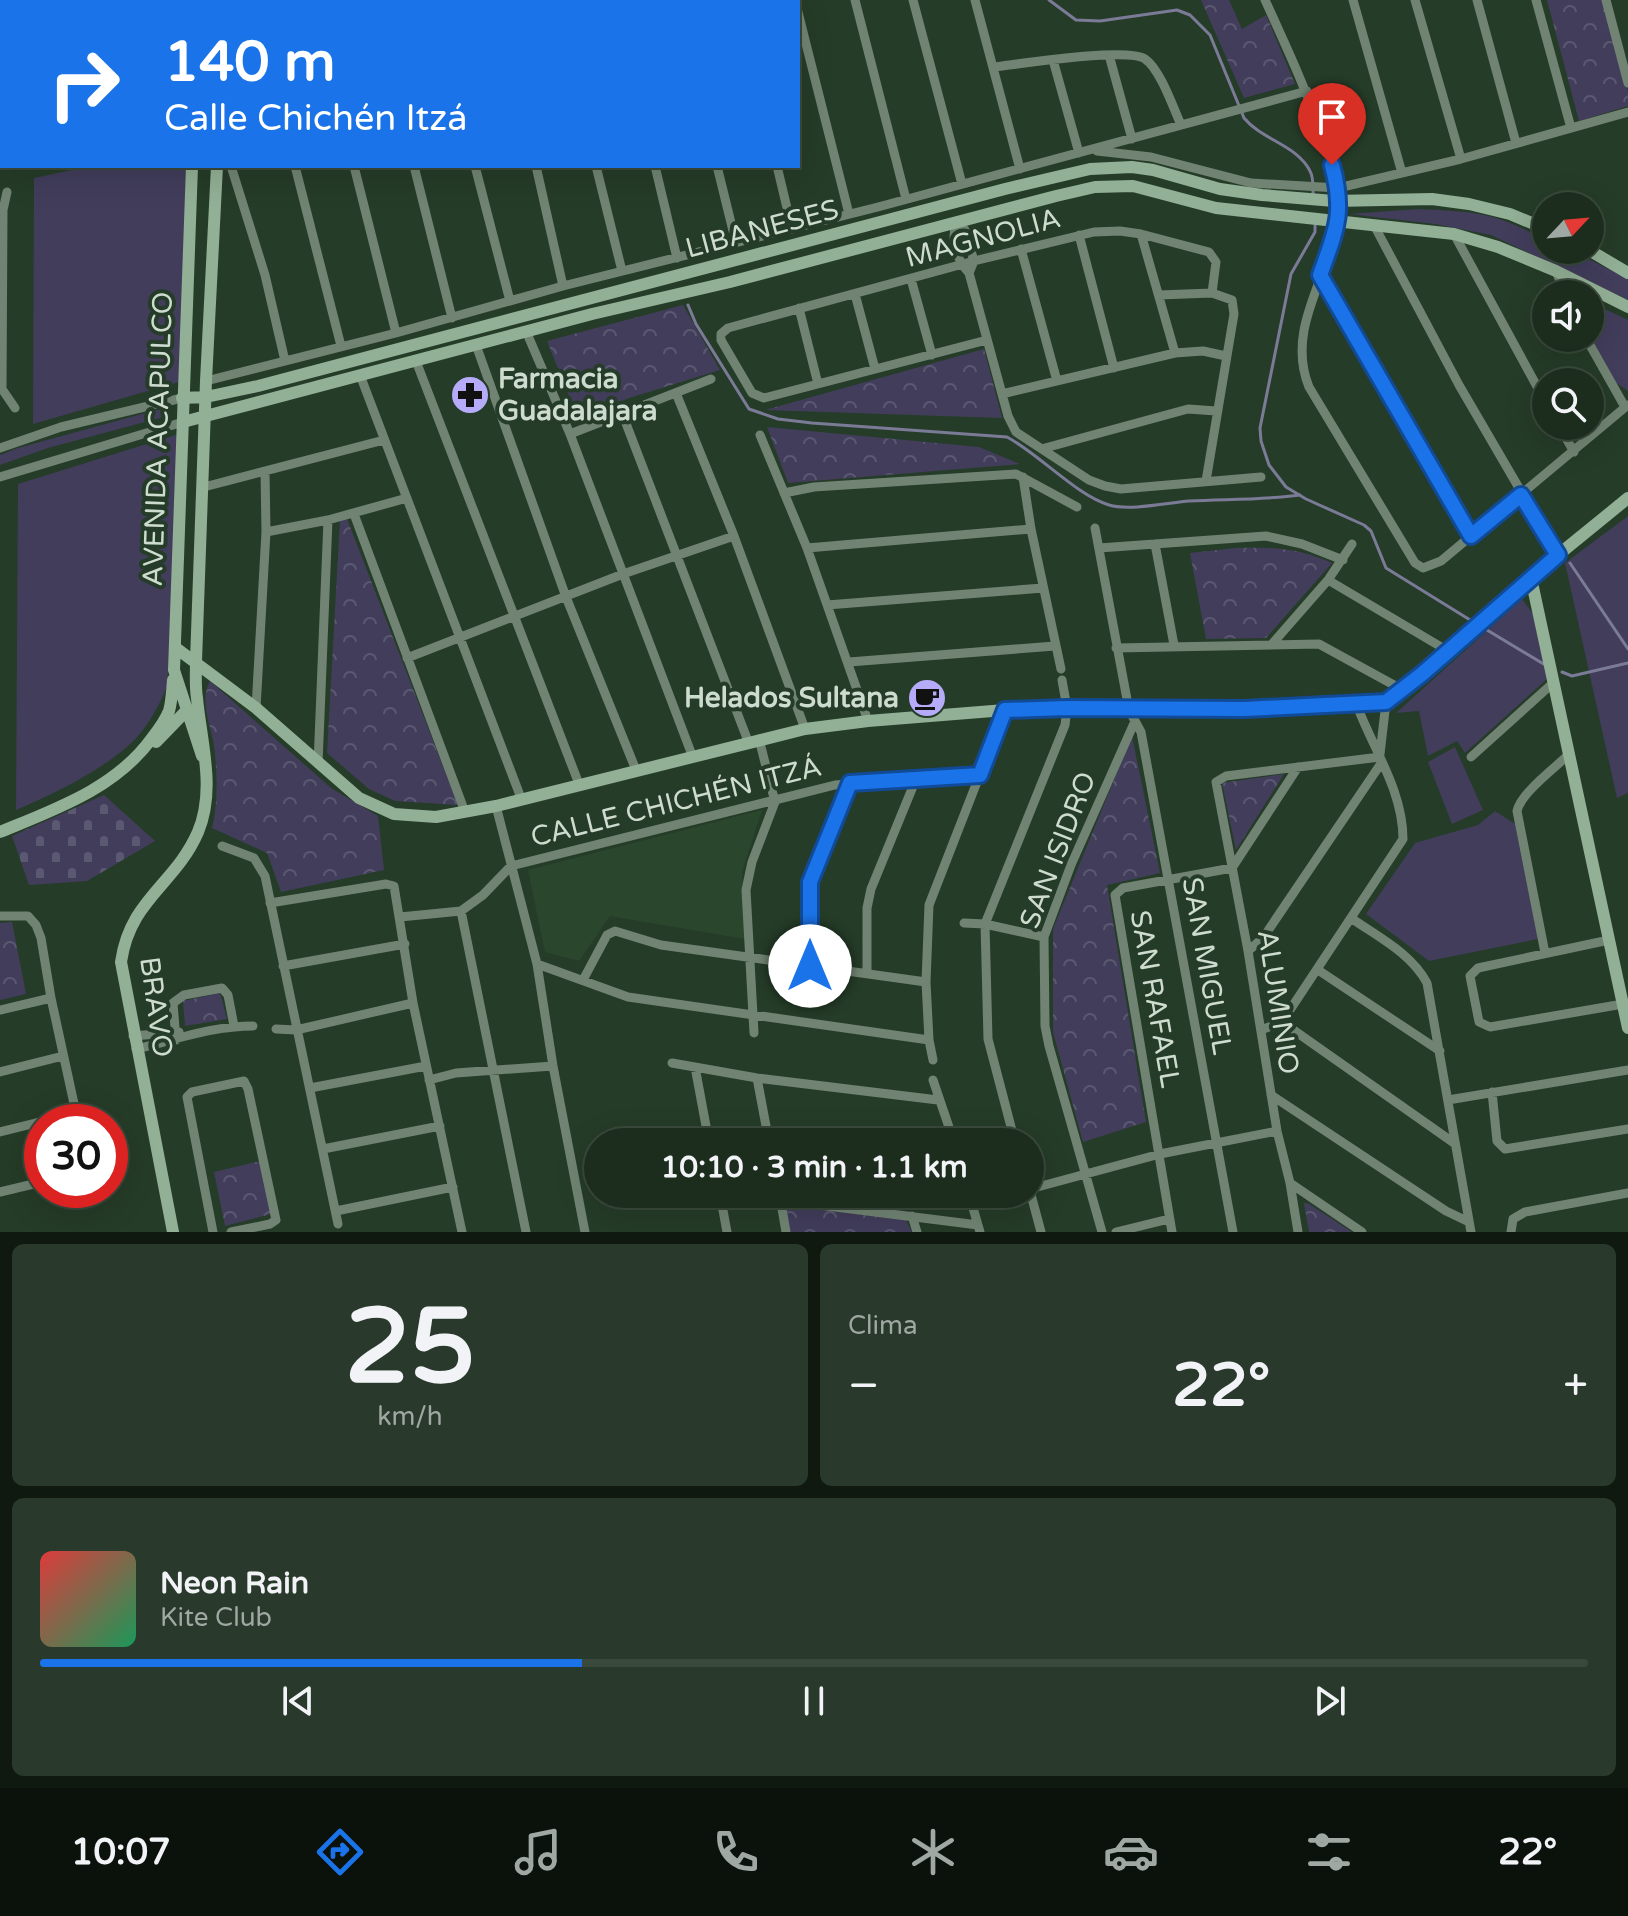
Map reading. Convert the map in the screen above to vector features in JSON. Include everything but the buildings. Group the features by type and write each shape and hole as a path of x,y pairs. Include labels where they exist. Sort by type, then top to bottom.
{"main road":[{"name":"LIBANESES","path":"182,398 206,397 305,374 1090,169 1132,167 1220,189 1456,203 1510,214 1532,223"},
{"name":"AVENIDA ACAPULCO","path":"186,712 174,670 192,168"},
{"name":"AVENIDA ACAPULCO","path":"197,698 206,381 217,168"},
{"name":"LIBANESES","path":"183,422 526,331 1111,185 1151,189 1216,208 1454,234 1498,247 1556,271 1628,307"},
{"path":"905,216 915,224 952,216 957,221 962,213 997,203 1004,196 1005,189"},
{"path":"1604,259 1628,273"},
{"path":"189,260 196,278 205,280 212,274"},
{"path":"176,648 256,708 359,798 394,814 436,817 496,806 754,740 805,729 868,721 1005,710 1067,708 1132,715 1386,702 1628,498"},
{"path":"1531,578 1628,1028"},
{"path":"0,832 87,794 124,770 144,750 169,710 174,670"},
{"path":"144,750 154,744 197,698"},
{"name":"BRAVO","path":"173,1232 121,962 124,942 134,917 180,863 197,833 205,806 205,744 197,698"},
{"name":"BRAVO","path":"186,712 204,763"}],"street":[{"path":"855,0 906,199"},
{"path":"913,0 962,184"},
{"path":"975,0 1020,169"},
{"path":"1265,0 1307,91 1338,197 1336,222 1301,341 1302,371 1409,555 1423,568 1441,561 1627,406 1594,352"},
{"path":"1353,0 1402,173"},
{"path":"1415,0 1461,159"},
{"path":"1477,0 1516,143"},
{"path":"1536,0 1571,128"},
{"path":"1606,0 1628,83"},
{"path":"800,20 849,214"},
{"path":"1109,55 1132,139"},
{"path":"994,67 1137,55 1147,60 1155,70 1181,125"},
{"path":"1053,60 1084,151 1151,157 1229,179 1299,193 1320,188 1338,197 1402,173 1628,112"},
{"name":"LIBANESES","path":"206,381 1307,91"},
{"path":"232,168 265,275 285,361"},
{"path":"296,168 341,346"},
{"path":"355,168 396,333"},
{"path":"414,168 452,318"},
{"path":"476,168 510,301"},
{"path":"536,168 563,286"},
{"path":"596,168 622,271"},
{"path":"655,168 677,258"},
{"path":"717,168 736,243"},
{"path":"777,168 792,229"},
{"path":"7,192 2,211 1,390 15,408"},
{"path":"969,273 974,261 965,230 957,221 952,233 961,264 969,273 1011,425 1016,432 1045,448 1089,480 1121,489 1261,477"},
{"path":"1375,227 1521,495 1558,555"},
{"name":"MAGNOLIA","path":"818,384 770,397 756,396 721,340 721,334 728,328 961,264 1079,235 1108,231 1141,234 1209,252 1216,262 1212,293"},
{"path":"1141,234 1175,353"},
{"path":"1454,234 1532,377"},
{"path":"1079,235 1114,368"},
{"path":"1021,249 1057,381"},
{"path":"1556,271 1560,280"},
{"path":"1320,275 1471,536"},
{"path":"911,279 932,355"},
{"path":"1159,295 1212,293 1232,300 1234,314 1206,481"},
{"path":"855,294 875,369"},
{"path":"799,308 818,384 987,340"},
{"path":"526,331 570,434 692,755"},
{"path":"476,345 566,597 636,770"},
{"path":"1002,394 1175,353 1203,351 1226,356"},
{"path":"300,357 305,374"},
{"path":"416,361 579,784"},
{"path":"360,375 521,798"},
{"path":"570,434 711,379"},
{"path":"676,393 734,536 805,729"},
{"path":"0,448 61,427 182,398"},
{"path":"1045,448 1188,409 1216,411"},
{"path":"622,413 754,740 775,802 748,875 746,890 754,1033"},
{"path":"0,477 183,422"},
{"path":"760,435 807,548 868,721"},
{"path":"204,487 384,440"},
{"path":"1567,440 1574,452"},
{"path":"256,708 266,532 265,471"},
{"path":"784,493 814,487 1016,474 1077,507"},
{"path":"1011,1128 988,1039 985,924 1062,734 1067,708 1023,477"},
{"path":"266,532 354,514 407,498"},
{"path":"354,514 465,812"},
{"path":"318,764 328,520"},
{"name":"SAN MIGUEL","path":"1095,528 1116,648 1132,715 1141,732 1233,1232"},
{"path":"807,548 1031,529"},
{"path":"407,658 623,574 734,536"},
{"path":"1099,548 1266,536 1302,544 1343,560"},
{"path":"1155,544 1174,645"},
{"path":"1272,644 1328,580 1352,544"},
{"path":"1328,580 1448,651"},
{"path":"827,605 1043,588"},
{"path":"1116,648 1319,644 1403,690"},
{"path":"849,662 1055,646"},
{"path":"1471,757 1553,683"},
{"path":"1248,951 1263,938 1381,759 1386,702"},
{"path":"1261,1030 1282,1022 1403,839 1402,824 1381,759 1356,703"},
{"path":"933,1060 926,982 927,918 931,895 1005,710"},
{"name":"SAN ISIDRO","path":"1102,1232 1045,1026 1044,937 1132,715"},
{"path":"1545,953 1517,811 1527,795 1568,755"},
{"path":"1232,868 1298,767 1381,759"},
{"name":"ALUMINIO","path":"1298,767 1226,776 1217,780 1216,790 1298,1232"},
{"name":"CALLE CHICHÉN ITZÁ","path":"461,911 483,895 511,866 850,783 980,775"},
{"path":"867,973 867,908 871,889 916,779"},
{"path":"810,966 810,882 850,783"},
{"path":"496,806 537,964 585,1232"},
{"path":"222,846 257,859 265,876 338,1224"},
{"name":"SAN RAFAEL","path":"1172,1232 1115,895 1123,888 1232,868"},
{"path":"270,903 386,884 394,886 413,1003 462,1232"},
{"path":"400,917 461,911 526,1232"},
{"path":"0,916 24,915 36,925 74,1104"},
{"path":"1351,918 1414,962 1431,995 1470,1227"},
{"path":"964,923 985,924 1044,937"},
{"path":"583,980 612,931 661,945 926,982"},
{"path":"1609,940 1484,966 1472,972 1470,983 1479,1022 1490,1027 1623,1004"},
{"path":"283,966 405,944"},
{"path":"537,964 628,997 929,1040"},
{"path":"1318,970 1440,1051"},
{"path":"175,1036 175,1000 184,995 220,988 228,995 234,1026"},
{"path":"0,1010 51,998"},
{"path":"276,1029 296,1030 413,1003"},
{"path":"1282,1022 1454,1143"},
{"path":"135,1043 234,1026 253,1026"},
{"path":"0,1072 63,1056"},
{"path":"672,1063 757,1078 938,1100"},
{"path":"310,1088 426,1066"},
{"path":"429,1080 456,1073 553,1066"},
{"path":"695,1067 706,1128"},
{"path":"1448,1100 1628,1070"},
{"path":"757,1078 767,1128"},
{"path":"933,1080 950,1128"},
{"path":"207,1232 213,1232 187,1097 192,1092 242,1081 248,1089 276,1220 273,1224 231,1232"},
{"path":"1492,1092 1497,1141 1505,1149 1628,1129"},
{"path":"1271,1095 1470,1227"},
{"path":"323,1149 440,1126"},
{"path":"0,1132 24,1128"},
{"path":"1044,1186 1160,1154 1277,1131"},
{"path":"1290,1183 1362,1232"},
{"path":"0,1192 24,1186"},
{"path":"336,1211 453,1187"},
{"path":"1511,1232 1511,1222 1515,1216 1525,1212 1628,1193"},
{"path":"723,1208 727,1232"},
{"path":"782,1208 786,1232"},
{"path":"856,1208 979,1228 974,1208"},
{"path":"1035,1208 1041,1232"},
{"path":"912,1216 917,1232"},
{"path":"1116,1232 1169,1219"}],"shaded area":[{"path":"762,810 742,872 745,939 610,916 579,961 545,952 528,870"}],"green space":[{"path":"1201,0 1229,0 1242,29 1266,15 1295,84 1244,98"},
{"path":"1547,0 1604,0 1628,92 1628,106 1579,121"},
{"path":"82,168 196,168 186,380 33,424 34,178"},
{"path":"1418,209 1475,213 1532,233 1532,254 1491,235 1435,224 1349,214"},
{"path":"1552,264 1599,264 1628,279 1628,300 1604,289 1604,280 1586,280"},
{"path":"683,305 720,370 629,398 579,421 547,341"},
{"path":"1604,309 1628,320 1628,391 1615,382 1598,352 1604,352"},
{"path":"984,349 1002,418 765,410"},
{"path":"160,409 163,414 160,418 48,448 0,465 0,455 18,448"},
{"path":"767,427 979,447 1020,464 788,483"},
{"path":"182,433 167,687 147,725 126,747 81,779 16,810 18,484"},
{"path":"1628,516 1628,793 1617,798 1565,563"},
{"path":"347,519 458,805 395,801 369,789 327,753 340,520"},
{"path":"1236,548 1285,550 1332,563 1266,638 1206,639 1190,553"},
{"path":"1522,599 1537,619 1548,678 1465,753 1457,741 1428,756 1419,711 1396,713"},
{"path":"210,681 331,788 378,816 384,870 281,892 267,853 212,828 217,781 205,698"},
{"path":"1132,736 1160,873 1107,885 1146,1122 1083,1142 1053,1032 1053,929"},
{"path":"1455,747 1483,810 1452,824 1428,762"},
{"path":"1284,774 1236,850 1222,783"},
{"path":"104,795 155,841 87,881 29,885 12,836"},
{"path":"1495,811 1515,824 1538,939 1429,961 1366,914 1415,843 1478,825"},
{"path":"12,922 26,994 0,1000 0,923"},
{"path":"220,993 227,1019 185,1026 183,1001"},
{"path":"260,1161 271,1214 225,1226 214,1172"},
{"path":"1304,1203 1309,1204 1352,1232 1309,1232"},
{"path":"810,1208 906,1220 912,1232 789,1232 785,1211"}],"waterway":[{"path":"1049,0 1076,20 1100,21 1177,10 1190,15 1210,35 1244,118 1304,162 1312,177 1313,197"},
{"path":"1315,225 1315,232 1291,274 1260,428 1269,465 1286,487 1371,531 1386,568 1475,623"},
{"path":"688,305 696,324 749,409 778,419 1007,437 1084,493 1117,507 1300,495"},
{"path":"1570,563 1628,649"},
{"path":"1482,627 1547,666"},
{"path":"1562,672 1572,676 1628,663"}],"place":[{"name":"Farmacia Guadalajara","path":"470,395"},
{"name":"Helados Sultana","path":"927,698"}],"route":[{"path":"810,966 810,882 850,783 980,775 1005,710 1244,709 1386,702 1558,555 1521,495 1471,536 1413,437 1320,275 1339,223 1340,201 1332,165"}]}
